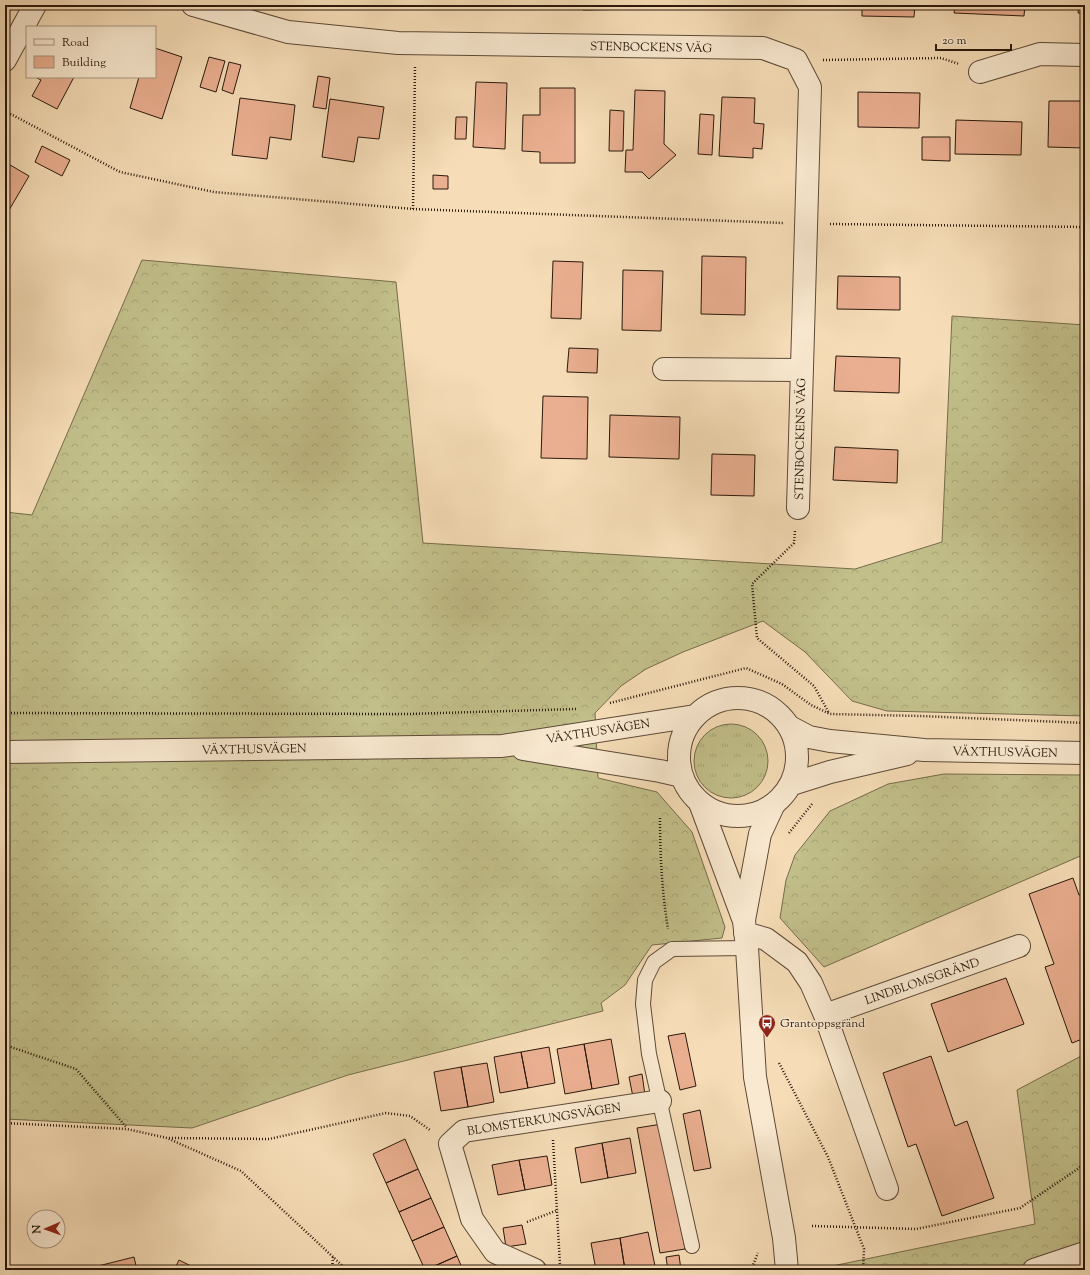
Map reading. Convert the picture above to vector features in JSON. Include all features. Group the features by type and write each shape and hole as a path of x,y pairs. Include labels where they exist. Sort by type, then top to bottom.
{"street":[{"path":"5,60 35,5"},
{"name":"STENBOCKENS VÄG","path":"206,7 288,32 398,43 763,48 796,60 810,87 798,508"},
{"path":"980,72 1040,54 1085,55"},
{"name":"STENBOCKENS VÄG","path":"664,369 802,370"},
{"name":"VÄXTHUSVÄGEN","path":"737,697 753,699 768,705 781,715 790,727 796,741 798,755 796,770 792,784 784,796 773,806 760,813 745,816 729,816 714,811 700,803 689,791 682,776 678,760 680,744 685,729 694,716 707,706 722,699 737,697"},
{"name":"VÄXTHUSVÄGEN","path":"5,752 502,746 694,716"},
{"name":"VÄXTHUSVÄGEN","path":"790,727 809,737 830,741 924,750 1085,753"},
{"name":"VÄXTHUSVÄGEN","path":"502,746 660,771 682,776"},
{"name":"VÄXTHUSVÄGEN","path":"792,784 830,772 924,750"},
{"path":"700,803 745,934"},
{"path":"773,806 760,834 745,934 755,1077 784,1238 787,1270"},
{"path":"745,934 766,939 797,962 811,983 825,1015 887,1189"},
{"name":"LINDBLOMSGRÄND","path":"825,1015 1019,946"},
{"name":"BLOMSTERKUNGSVÄGEN","path":"450,1144 464,1131 660,1101"},
{"path":"450,1144 472,1219 495,1252 535,1270"},
{"path":"1034,1270 1085,1254"}],"lane":[{"path":"692,1246 649,1054 643,1004 645,980 654,962 672,949 745,934"}],"path":[{"path":"413,209 416,43"},
{"path":"796,60 941,58 980,72"},
{"path":"5,111 120,172 214,192 413,209 806,224 1085,227"},
{"path":"798,508 794,543 752,584 757,638 814,686 830,714"},
{"path":"607,704 746,668 782,684 811,705 830,714 921,716 1085,724"},
{"path":"5,712 407,714 577,708"},
{"path":"784,838 813,803"},
{"path":"660,818 660,860 665,912 672,949"},
{"path":"5,1045 76,1069 127,1129"},
{"path":"777,1059 828,1157 864,1249 863,1270"},
{"path":"167,1138 269,1139 386,1113 410,1116 450,1144"},
{"path":"552,1118 560,1270"},
{"path":"5,1122 127,1129 167,1138 241,1171 347,1270"},
{"path":"812,1226 916,1229 1020,1208 1085,1164"},
{"path":"527,1222 558,1210"},
{"path":"751,1270 758,1253"},
{"path":"332,1270 333,1256"}],"green space":[{"path":"142,260 396,282 423,543 855,569 942,542 952,316 1085,325 1085,716 887,711 852,701 805,652 763,621 683,652 646,669 621,686 595,713 598,778 657,792 692,832 725,927 722,938 652,945 625,985 601,1003 603,1011 348,1075 192,1128 5,1119 5,512 32,515"},
{"path":"731,724 752,730 762,740 768,761 762,782 752,792 731,798 710,792 700,782 694,761 700,740 710,730"},
{"path":"944,774 1085,775 1085,854 824,967 780,918 786,880 795,855 830,811 888,784"},
{"path":"1085,1054 1085,1270 813,1270 1035,1224 1017,1090"}],"building":[{"path":"477,5 499,5 499,7 477,7"},
{"path":"583,5 642,5 642,9 583,10"},
{"path":"862,5 915,5 914,17 862,16"},
{"path":"955,5 1025,5 1024,16 954,13"},
{"path":"1079,5 1085,5 1085,13 1078,13"},
{"path":"156,48 182,57 162,119 130,108 139,78 156,78"},
{"path":"209,57 225,61 216,92 200,87"},
{"path":"229,62 241,65 233,94 222,90"},
{"path":"318,76 330,78 326,109 313,107"},
{"path":"37,78 73,78 57,109 32,96 41,80"},
{"path":"476,82 507,83 505,149 473,147"},
{"path":"540,88 575,88 575,163 540,163 540,152 522,151 523,115 540,115"},
{"path":"635,90 665,91 664,144 676,155 649,179 642,172 625,172 626,150 633,150"},
{"path":"858,92 920,93 919,128 858,127"},
{"path":"722,97 755,98 754,123 764,124 762,149 753,148 753,158 719,156"},
{"path":"240,98 295,105 291,140 270,137 267,159 232,155"},
{"path":"330,99 384,107 379,139 358,137 354,162 322,157"},
{"path":"1049,101 1085,101 1085,148 1048,147"},
{"path":"610,110 624,111 623,151 609,151"},
{"path":"700,114 714,115 712,155 698,154"},
{"path":"456,117 467,117 466,139 455,139"},
{"path":"956,120 1022,122 1021,155 955,154"},
{"path":"922,137 950,137 950,161 922,160"},
{"path":"42,146 70,160 62,176 35,162"},
{"path":"5,162 29,176 5,217"},
{"path":"433,175 448,176 448,189 433,189"},
{"path":"702,256 746,257 745,315 701,314"},
{"path":"553,261 583,262 581,319 551,318"},
{"path":"623,270 663,271 661,331 622,330"},
{"path":"838,276 900,277 900,310 837,309"},
{"path":"569,348 598,349 597,373 567,372"},
{"path":"836,356 900,358 899,393 834,391"},
{"path":"543,396 588,397 587,459 541,458"},
{"path":"610,415 680,417 679,459 609,457"},
{"path":"835,447 898,450 897,483 833,480"},
{"path":"712,454 755,455 754,496 711,495"},
{"path":"1073,878 1079,895 1085,893 1085,1038 1072,1043 1045,967 1054,964 1029,894"},
{"path":"1006,978 1024,1024 948,1052 931,1004"},
{"path":"685,1033 696,1086 680,1090 668,1036"},
{"path":"611,1039 619,1084 592,1089 584,1044"},
{"path":"584,1044 592,1089 565,1094 557,1049"},
{"path":"549,1047 555,1083 528,1088 521,1052"},
{"path":"521,1052 528,1088 500,1093 494,1057"},
{"path":"931,1056 955,1126 967,1121 994,1198 942,1216 916,1144 908,1147 883,1073"},
{"path":"487,1063 494,1102 468,1107 461,1067"},
{"path":"461,1067 468,1107 441,1111 434,1072"},
{"path":"642,1074 645,1095 633,1097 629,1077"},
{"path":"700,1110 711,1168 694,1171 683,1114"},
{"path":"662,1124 685,1249 660,1253 637,1128"},
{"path":"630,1138 636,1173 608,1178 602,1143"},
{"path":"405,1139 418,1169 386,1183 373,1154"},
{"path":"602,1143 608,1178 581,1183 575,1148"},
{"path":"547,1156 552,1185 525,1190 519,1160"},
{"path":"519,1160 525,1190 498,1195 492,1165"},
{"path":"418,1169 431,1198 399,1212 386,1183"},
{"path":"431,1198 444,1227 412,1241 399,1212"},
{"path":"522,1225 526,1244 506,1247 503,1228"},
{"path":"444,1227 457,1256 425,1270 412,1241"},
{"path":"648,1232 655,1266 625,1270 620,1238"},
{"path":"620,1238 625,1270 596,1270 591,1243"},
{"path":"679,1255 681,1270 668,1270 666,1257"},
{"path":"457,1256 463,1270 426,1270"},
{"path":"134,1257 137,1270 103,1270 102,1265"},
{"path":"179,1260 199,1270 174,1270"},
{"path":"102,1265 103,1270 80,1270"}],"place":[{"name":"Grantoppsgränd","path":"767,1038"}]}
